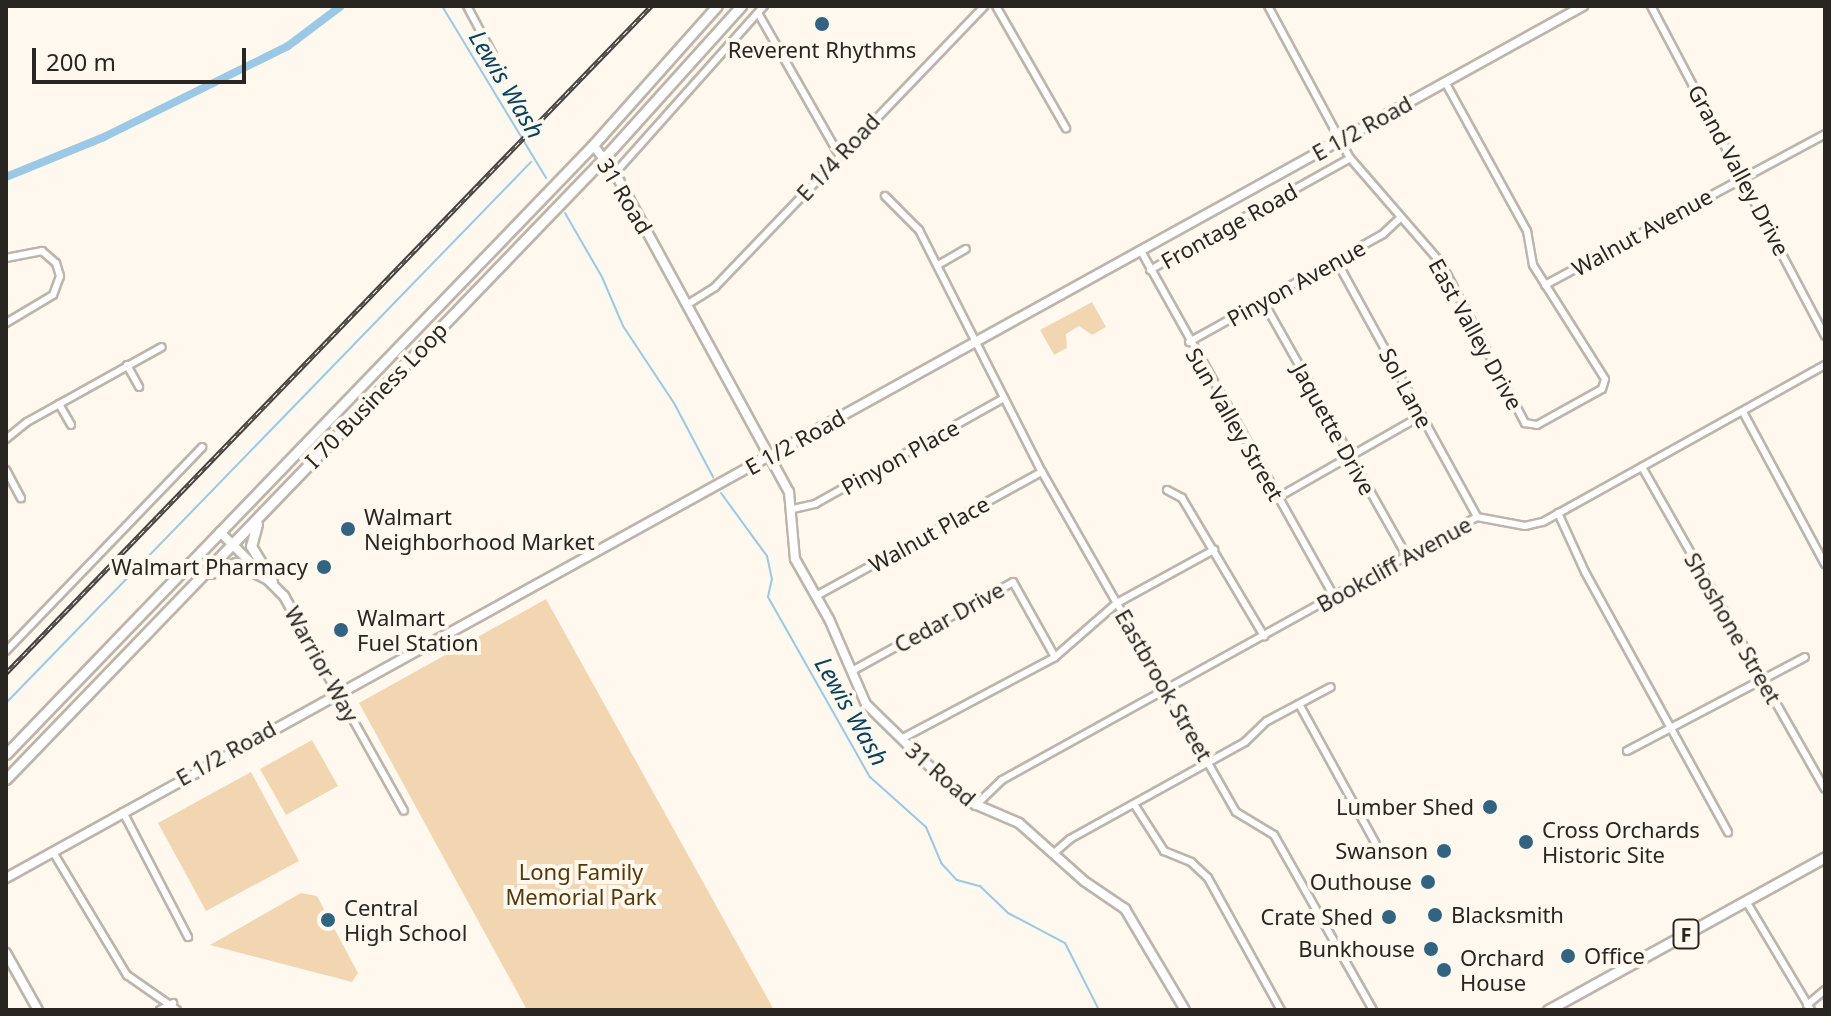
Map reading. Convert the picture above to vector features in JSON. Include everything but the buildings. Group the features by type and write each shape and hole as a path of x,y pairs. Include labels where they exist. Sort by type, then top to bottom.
{"main road":[{"name":"I 70 Business Loop","path":"6,754 593,145 717,6"},
{"name":"I 70 Business Loop","path":"6,779 604,158 741,6"},
{"name":"E 1/2 Road","path":"6,878 337,691 1583,6"},
{"name":"31 Road","path":"593,145 615,173 771,455 793,509 795,559 816,596 866,704 975,806 1019,823 1132,916 1185,1010"},
{"path":"272,581 250,538 286,490"},
{"name":"Warrior Way","path":"220,532 272,581 337,691"},
{"path":"178,601 209,574 231,563 249,567 272,581"},
{"name":"F","path":"1548,1010 1560,1007 1825,857"},
{"path":"6,953 38,1010"}],"street":[{"path":"467,6 493,55"},
{"path":"615,173 764,6"},
{"name":"E 1/4 Road","path":"688,304 715,287 984,6"},
{"path":"996,6 1066,128"},
{"name":"East Valley Drive","path":"1268,6 1350,158 1441,263 1525,423 1537,425 1602,389 1605,379 1545,285"},
{"name":"Grand Valley Drive","path":"1651,6 1744,176 1825,336"},
{"path":"758,13 839,155"},
{"path":"1445,82 1527,231 1533,265 1545,285"},
{"name":"Walnut Avenue","path":"1545,285 1825,134"},
{"name":"Frontage Road","path":"1150,270 1350,158"},
{"name":"Eastbrook Street","path":"885,196 919,230 973,343 1042,472 1236,812 1274,835 1373,1010"},
{"name":"Pinyon Avenue","path":"1189,342 1383,234 1400,218"},
{"path":"938,265 966,249"},
{"path":"6,258 42,251 56,263 60,276 53,295 6,323"},
{"name":"Sun Valley Street","path":"1141,251 1189,342 1334,597"},
{"name":"Sol Lane","path":"1336,260 1477,517"},
{"name":"Jaquette Drive","path":"1263,301 1406,555"},
{"path":"6,439 59,404 162,347"},
{"path":"127,365 139,387"},
{"name":"Bookcliff Avenue","path":"975,806 1002,780 1477,517 1525,526 1558,513 1825,365"},
{"name":"Pinyon Place","path":"793,509 815,504 1004,398"},
{"path":"59,404 71,425"},
{"path":"1743,412 1825,564"},
{"path":"1277,498 1421,416"},
{"path":"6,651 202,447"},
{"name":"Shoshone Street","path":"1642,467 1825,789"},
{"path":"6,470 21,498"},
{"name":"Walnut Place","path":"816,596 1042,472"},
{"path":"1167,490 1182,498 1264,636"},
{"path":"1558,513 1728,832"},
{"path":"901,739 1055,657 1117,603 1214,550"},
{"name":"Cedar Drive","path":"852,671 1013,582 1055,657"},
{"path":"1627,751 1805,657"},
{"path":"1054,853 1331,687"},
{"name":"Warrior Way","path":"337,691 404,811"},
{"path":"1299,704 1376,844"},
{"path":"1134,804 1164,851 1191,862 1208,878 1281,1010"},
{"path":"123,812 188,937"},
{"path":"53,852 127,975 175,1006"},
{"path":"1746,901 1809,1008 1825,990"},
{"path":"160,1010 175,1006"}],"green space":[{"path":"1092,302 1106,327 1092,335 1079,326 1066,334 1067,348 1054,355 1040,330"},
{"name":"Long Family Memorial Park","path":"546,599 774,1010 527,1010 359,703"},
{"path":"312,740 338,786 286,815 260,769"},
{"path":"251,772 299,861 206,911 158,823"},
{"path":"301,893 317,896 358,973 352,982 210,945"}],"waterway":[{"path":"6,177 104,137 288,46 341,6"},
{"name":"Lewis Wash","path":"442,6 546,178"},
{"path":"6,703 531,162"},
{"name":"Lewis Wash","path":"565,213 602,277 623,326 674,403 713,477"},
{"name":"Lewis Wash","path":"721,493 767,556 772,579 768,597 870,777 926,827 941,863 957,880 980,886 1008,913 1065,943 1099,1010"}],"railway":[{"path":"6,673 651,6"}],"place":[{"name":"Reverent Rhythms","path":"822,24"},
{"name":"Walmart Neighborhood Market","path":"348,529"},
{"name":"Walmart Pharmacy","path":"324,567"},
{"name":"Walmart Fuel Station","path":"341,630"},
{"name":"Lumber Shed","path":"1490,807"},
{"name":"Cross Orchards Historic Site","path":"1526,842"},
{"name":"Swanson","path":"1444,851"},
{"name":"Outhouse","path":"1428,882"},
{"name":"Blacksmith","path":"1435,915"},
{"name":"Crate Shed","path":"1389,917"},
{"name":"Central High School","path":"328,920"},
{"name":"Bunkhouse","path":"1431,949"},
{"name":"Office","path":"1568,956"},
{"name":"Orchard House","path":"1444,970"}]}
